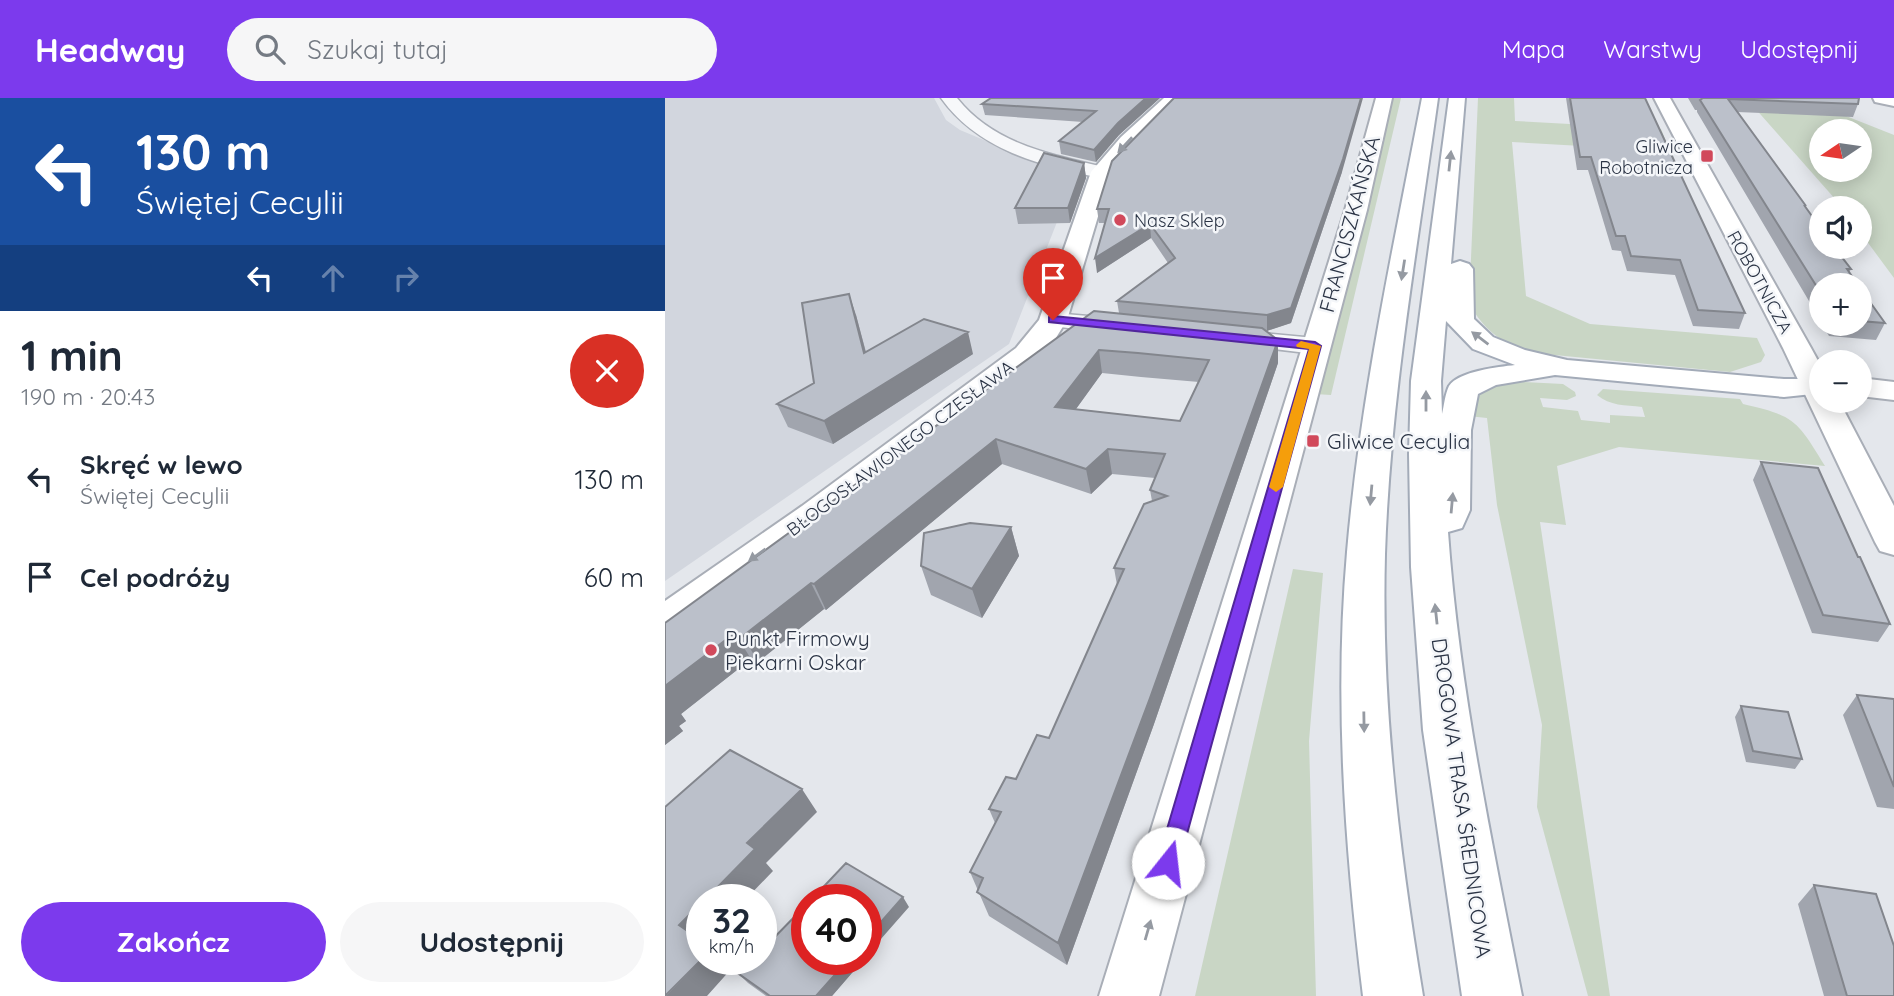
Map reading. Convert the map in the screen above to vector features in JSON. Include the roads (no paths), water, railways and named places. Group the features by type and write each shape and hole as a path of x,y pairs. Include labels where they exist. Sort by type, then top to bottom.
{"street":[{"path":"949,98 966,121 995,138 1063,166 1101,172"},
{"name":"BŁOGOSŁAWIONEGO CZESŁAWA","path":"665,622 1002,373 1044,335 1053,320 1101,172 1128,141 1174,98"},
{"name":"FRANCISZKAŃSKA","path":"1129,996 1356,210 1384,98"},
{"path":"1387,980 1364,733 1366,553 1376,447 1430,98"},
{"name":"DROGOWA TRASA ŚREDNICOWA","path":"1457,98 1426,381 1426,454 1431,567 1447,730 1492,996"},
{"name":"ROBOTNICZA","path":"1662,98 1809,370"},
{"path":"1881,98 1894,101"},
{"path":"1445,224 1460,265 1460,321 1483,343 1515,356 1567,369 1784,388 1809,387"},
{"path":"1053,320 1150,329"},
{"path":"1205,335 1315,346"},
{"path":"1431,567 1452,510 1455,429 1463,389 1489,377 1567,369"},
{"path":"1872,388 1894,391"},
{"name":"ROBOTNICZA","path":"1831,413 1894,542"}],"place":[{"name":"Gliwice Robotnicza","path":"1707,156"},
{"name":"Nasz Sklep","path":"1120,220"},
{"name":"Gliwice Cecylia","path":"1313,441"},
{"name":"Punkt Firmowy Piekarni Oskar","path":"711,650"}]}
